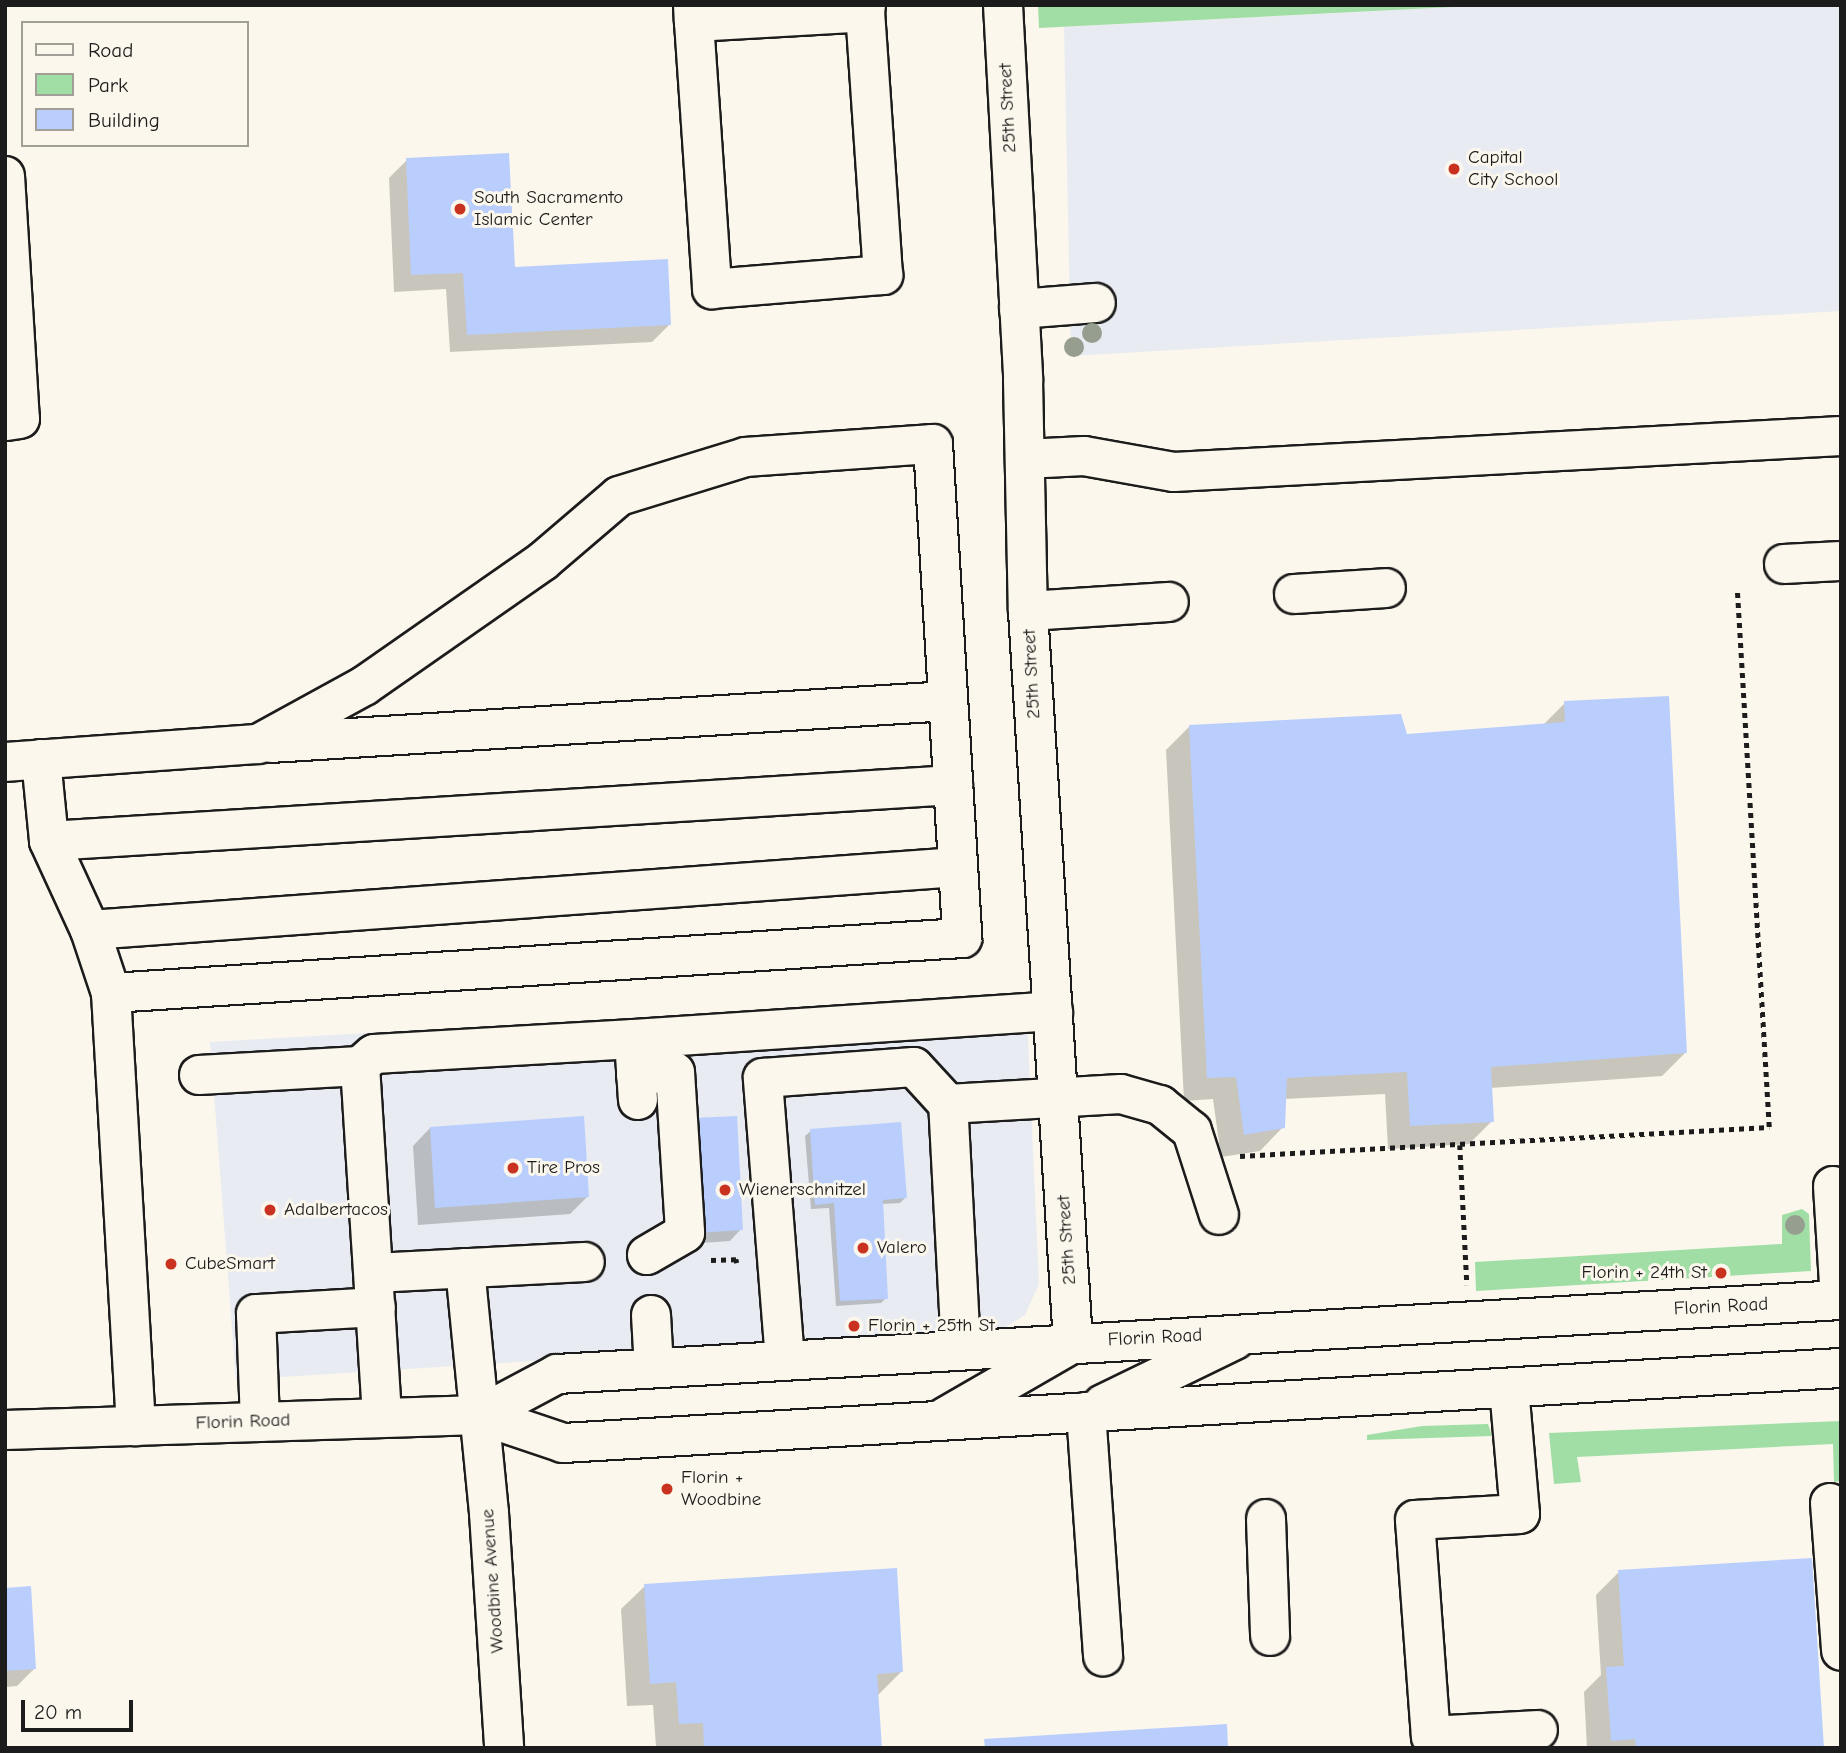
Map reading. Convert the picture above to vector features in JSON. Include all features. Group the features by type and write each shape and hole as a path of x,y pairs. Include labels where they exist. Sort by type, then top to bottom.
{"main road":[{"name":"25th Street","path":"1003,5 1019,309 1028,611 1073,1342"},
{"path":"866,8 883,275 712,289 694,14 866,8"},
{"path":"5,176 20,419 5,421"},
{"path":"1019,309 1096,303"},
{"path":"1025,459 1084,456 1174,472 1841,436"},
{"path":"111,993 962,938 933,444 746,457 619,496 543,561 364,686 258,744"},
{"path":"1784,564 1841,561"},
{"path":"1294,594 1386,588"},
{"path":"1028,611 1169,602"},
{"path":"136,1426 111,993 90,930 49,841 23,761 948,701"},
{"path":"49,841 953,785"},
{"path":"90,930 958,867"},
{"path":"636,1072 1053,1011"},
{"path":"199,1075 360,1066 374,1054 636,1072 675,1072 685,1233 648,1255"},
{"path":"360,1066 382,1418"},
{"path":"785,1360 763,1078 915,1067 948,1104 961,1349"},
{"path":"948,1104 1121,1094 1160,1105 1192,1131 1219,1215"},
{"path":"1833,1186 1840,1300"},
{"path":"260,1422 256,1314 375,1290 465,1268 585,1262"},
{"name":"Woodbine Avenue","path":"465,1268 480,1415 503,1748"},
{"name":"Florin Road","path":"480,1415 557,1374 1073,1342 1840,1300"},
{"path":"651,1315 654,1368"},
{"path":"1103,1656 1086,1412 1250,1333"},
{"path":"937,1421 1073,1342"},
{"name":"Florin Road","path":"5,1429 480,1415 563,1443 1841,1368"},
{"path":"1509,1388 1520,1514 1415,1520 1431,1737 1538,1730"},
{"path":"1830,1503 1841,1651"},
{"path":"1266,1519 1270,1636"}],"path":[{"path":"1235,1156 1769,1127 1737,588"},
{"path":"1460,1144 1468,1297"},
{"path":"704,1260 736,1259 737,1272"}],"shaded area":[{"name":"Capital City School","path":"1493,5 1841,5 1841,311 1071,356 1064,27"},
{"path":"1026,995 1039,1284 1025,1315 999,1331 236,1380 210,1042"}],"green space":[{"path":"1038,5 1493,5 1039,28"},
{"path":"1802,1209 1809,1214 1811,1271 1476,1291 1475,1262 1782,1244 1782,1215"},
{"path":"1841,1421 1841,1481 1834,1482 1833,1444 1577,1457 1581,1482 1554,1484 1549,1433"},
{"path":"1488,1424 1492,1436 1367,1440 1367,1435 1422,1426"}],"building":[{"name":"South Sacramento Islamic Center","path":"509,153 515,267 668,259 671,325 467,335 463,273 411,275 406,158"},
{"path":"1669,696 1687,1053 1491,1067 1494,1122 1410,1126 1407,1072 1287,1078 1285,1128 1244,1135 1236,1077 1207,1078 1189,725 1401,714 1407,734 1565,722 1564,701"},
{"path":"584,1116 589,1197 435,1208 430,1127"},
{"path":"737,1116 743,1230 697,1233 691,1118"},
{"path":"901,1122 907,1198 883,1200 888,1299 840,1301 834,1203 815,1205 810,1129"},
{"path":"1812,1558 1824,1748 1636,1748 1635,1739 1611,1741 1606,1667 1624,1666 1618,1570"},
{"path":"897,1568 903,1672 877,1674 882,1748 704,1748 703,1723 679,1724 676,1682 650,1684 644,1584"},
{"path":"31,1586 36,1669 5,1671 5,1588"},
{"path":"1227,1724 1228,1748 985,1748 984,1739"}],"place":[{"name":"Capital City School","path":"1454,169"},
{"name":"South Sacramento Islamic Center","path":"460,209"},
{"name":"Tire Pros","path":"513,1168"},
{"name":"Wienerschnitzel","path":"725,1190"},
{"name":"Adalbertacos","path":"270,1210"},
{"name":"Valero","path":"863,1248"},
{"name":"CubeSmart","path":"171,1264"},
{"name":"Florin + 24th St","path":"1721,1273"},
{"name":"Florin + 25th St","path":"854,1326"},
{"name":"Florin + Woodbine","path":"667,1489"}]}
